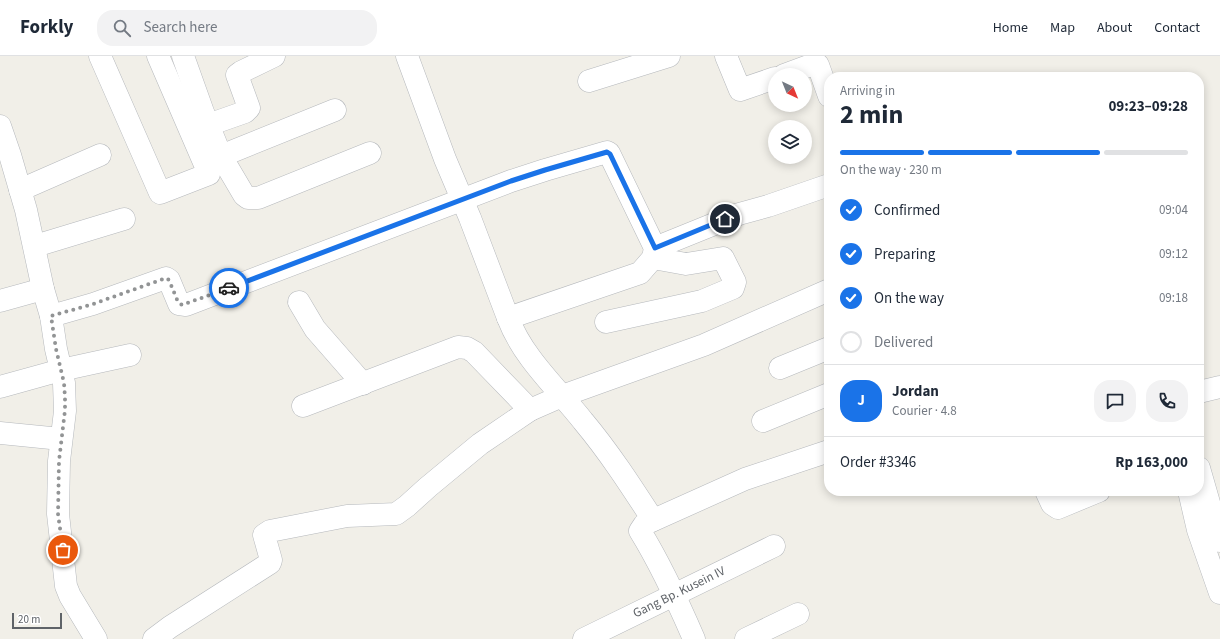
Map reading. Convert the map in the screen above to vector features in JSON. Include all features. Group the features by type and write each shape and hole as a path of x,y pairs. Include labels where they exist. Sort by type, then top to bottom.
{"street":[{"path":"100,56 160,193 210,174 199,119 183,56"},
{"path":"158,56 222,156 244,195 248,198 253,199 370,153"},
{"path":"199,119 245,112 248,110 249,108 237,75 274,56"},
{"path":"407,56 461,200 470,218 514,331 530,357 583,420 653,520"},
{"path":"589,81 669,56"},
{"path":"726,56 740,90 768,80"},
{"path":"804,68 816,64 819,66 824,81"},
{"path":"222,156 335,110"},
{"path":"0,126 5,157 20,190 35,246 64,383 65,410 61,439 58,514 66,586 70,596 96,639"},
{"path":"51,316 93,304 166,278 169,280 179,304 186,305 461,200 545,170 607,152 610,154 654,253 690,264 723,258 735,282 735,285 733,288 702,301 606,322"},
{"path":"20,190 100,155"},
{"path":"508,318 640,273 649,264 654,253 739,214 768,206 824,187"},
{"path":"35,246 124,219"},
{"path":"0,302 43,289"},
{"path":"154,639 170,627 268,566 271,560 264,535 270,531 347,516 392,514 400,512 480,444 530,410 562,396 704,345 824,292"},
{"path":"299,302 314,329 363,384"},
{"path":"303,406 458,347 463,347 474,352 530,410"},
{"path":"780,368 824,350"},
{"path":"0,387 61,370 130,355"},
{"path":"1204,391 1220,387"},
{"path":"763,421 824,396"},
{"path":"0,433 61,439"},
{"path":"694,639 674,594 640,531 644,525 745,479 824,453"},
{"path":"1204,481 1216,513 1220,541"},
{"path":"1048,496 1052,504 1058,508 1088,496"},
{"path":"1190,496 1198,530 1220,593"},
{"name":"Gang Bp. Kusein IV","path":"584,639 774,546"},
{"path":"746,639 798,614"}],"way so far":[{"path":"63,550 58,514 59,461 65,398 64,383 56,349 51,316 93,304 166,278 169,280 179,304 182,305 186,305 229,288"}],"route":[{"path":"229,288 511,181 607,152 610,154 655,248 725,219"}]}
